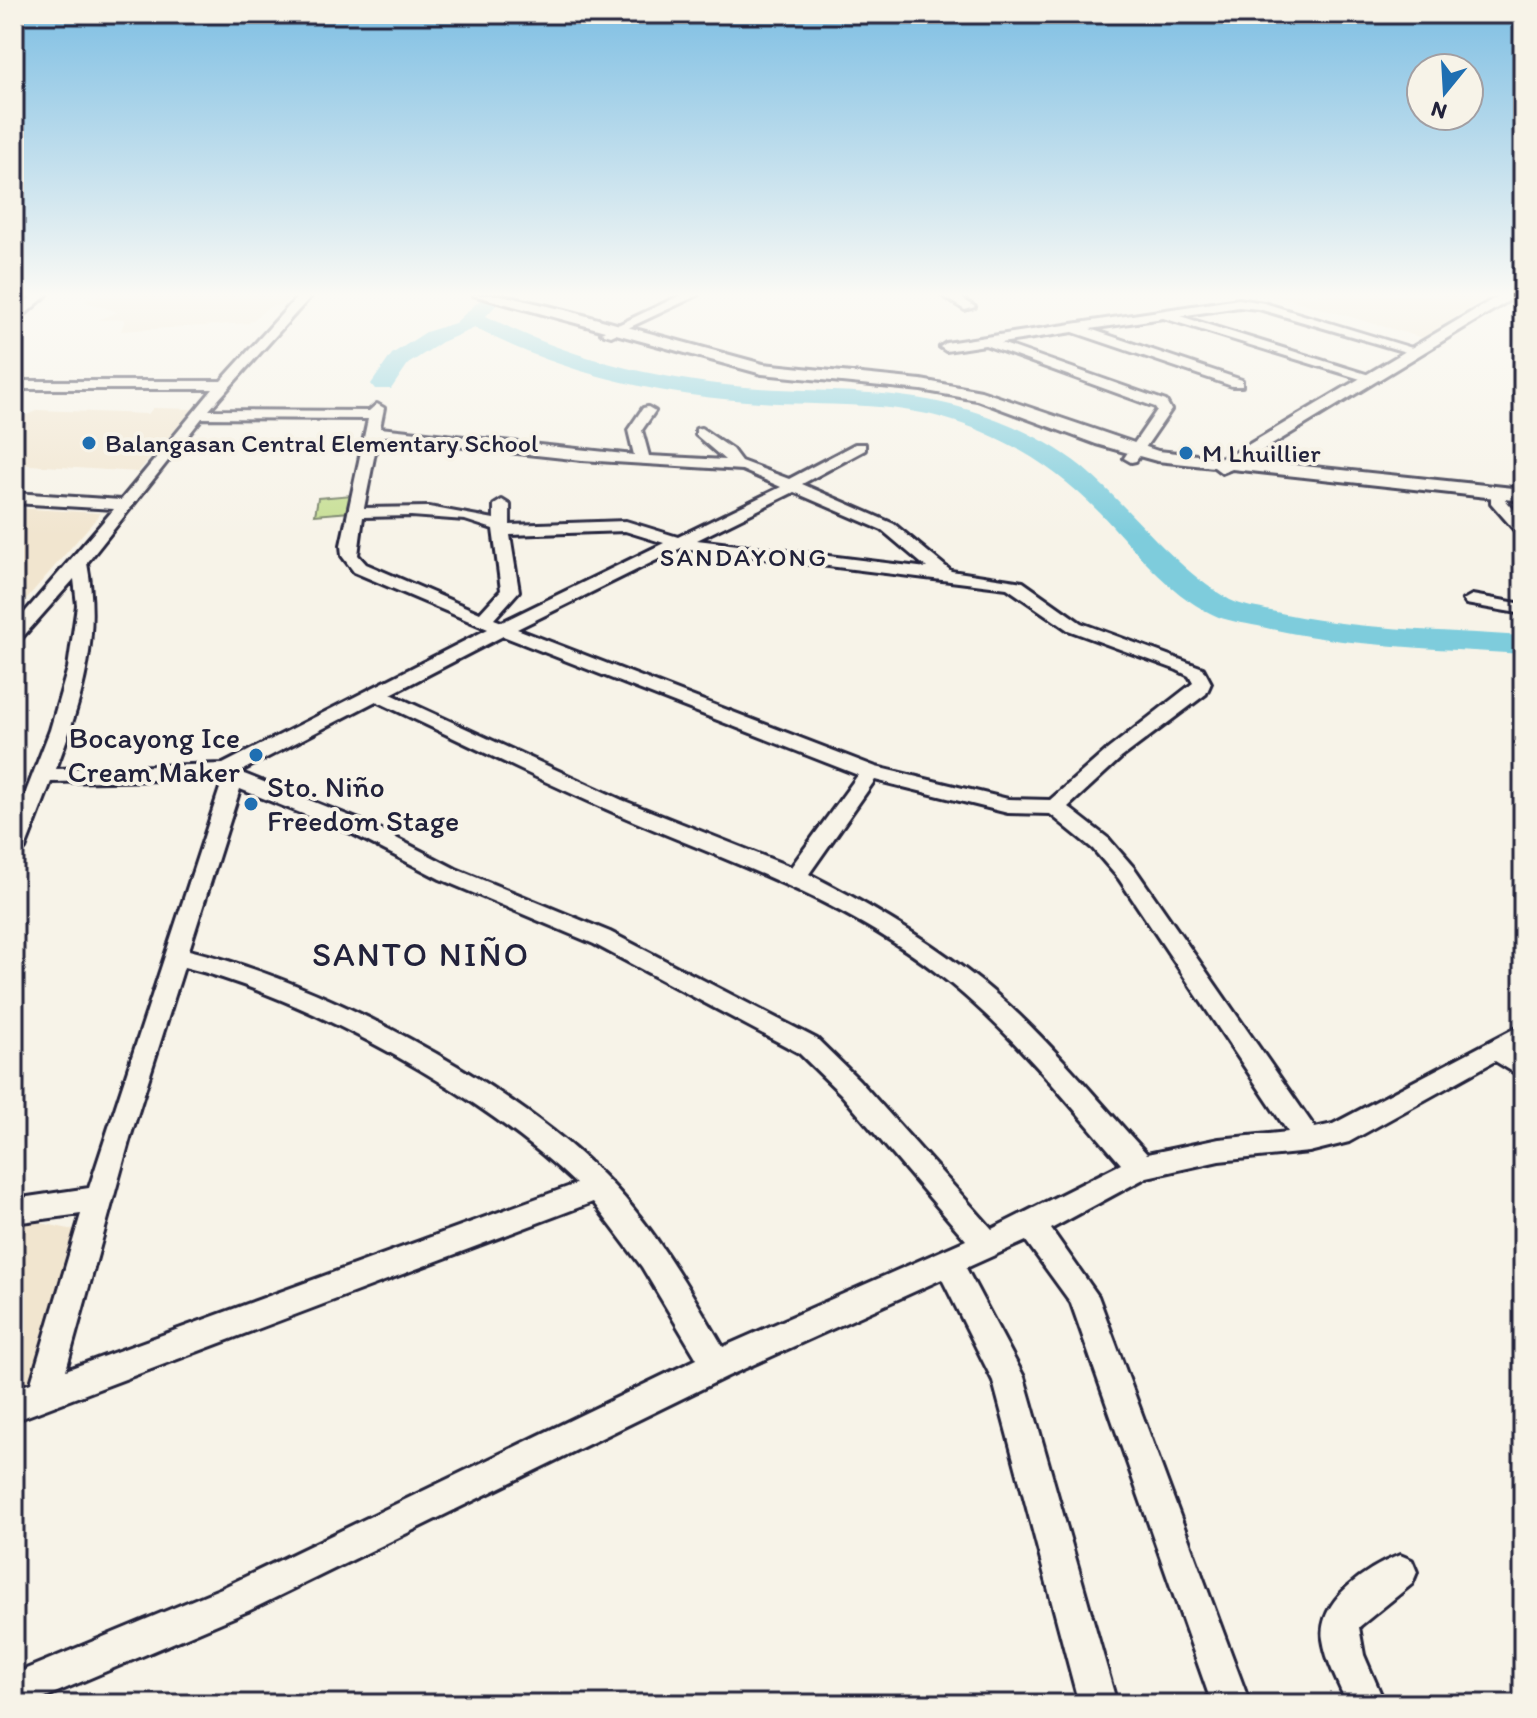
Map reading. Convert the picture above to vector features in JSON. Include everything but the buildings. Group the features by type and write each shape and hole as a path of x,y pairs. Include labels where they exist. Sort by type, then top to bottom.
{"main road":[{"path":"766,375 967,401 1134,455 1221,469 1523,502"},
{"path":"1221,469 1377,375"},
{"path":"1221,469 1523,495"}],"street":[{"path":"14,636 79,563 198,414 234,375"},
{"path":"1081,375 1161,404 1164,410 1134,455"},
{"path":"1214,375 1237,383"},
{"path":"1363,375 1372,378"},
{"path":"16,386 225,385"},
{"path":"643,460 635,430 648,411"},
{"path":"198,414 375,419 393,431 427,439 643,460 735,464 793,485 888,527 949,577"},
{"path":"375,419 349,545 350,556 360,568 482,621 870,772 1008,806 1055,807 1101,844 1127,874 1309,1141"},
{"path":"701,432 727,452 735,464"},
{"path":"44,1394 100,1199 230,775 376,694 680,543 860,447"},
{"path":"14,498 125,505"},
{"path":"1497,500 1523,530"},
{"path":"482,621 510,591 500,528 502,505"},
{"path":"356,513 421,509 475,516 500,528 626,526 680,543 1020,585 1033,600 1062,620 1184,666 1201,678 1199,690 1114,754 1055,807"},
{"path":"14,849 43,776 75,676 86,603 79,563"},
{"path":"1472,600 1523,609"},
{"path":"376,694 615,805 795,877 859,909 959,977 1024,1036 1141,1167"},
{"path":"795,877 870,772"},
{"path":"43,776 230,775 359,828 448,874 602,938 722,998 808,1046 850,1087 987,1244"},
{"path":"176,956 256,978 308,1000 444,1072 519,1120 573,1164 596,1189 669,1282 717,1365"},
{"path":"14,1692 236,1599 717,1365 1031,1225 1141,1167 1219,1150 1309,1141 1339,1134 1523,1034"},
{"path":"1497,1049 1523,1068"},
{"path":"14,1405 596,1189"},
{"path":"14,1211 100,1199"},
{"path":"1031,1225 1083,1296 1231,1704"},
{"path":"949,1264 1008,1377 1098,1704"},
{"path":"1366,1704 1340,1642 1339,1628 1351,1606 1400,1572"}],"shaded area":[{"name":"Balangasan Central Elementary School","path":"153,408 193,409 138,472 14,464 14,421 38,410 148,414"},
{"path":"14,508 101,513 14,613"},
{"path":"14,1217 78,1231 33,1386 14,1389"}],"green space":[{"path":"352,495 350,512 315,515 318,498"}],"waterway":[{"path":"383,384 389,375"},
{"path":"624,375 714,391 900,403 940,409 1019,439 1061,463 1179,576 1227,610 1287,624 1353,634 1523,645"}],"place":[{"name":"Balangasan Central Elementary School","path":"89,443"},
{"name":"M Lhuillier","path":"1186,453"},
{"name":"Bocayong Ice Cream Maker","path":"256,755"},
{"name":"Sto. Niño Freedom Stage","path":"251,804"}],"district":[{"name":"SANDAYONG","path":"744,557"},
{"name":"SANTO NIÑO","path":"421,954"}]}
